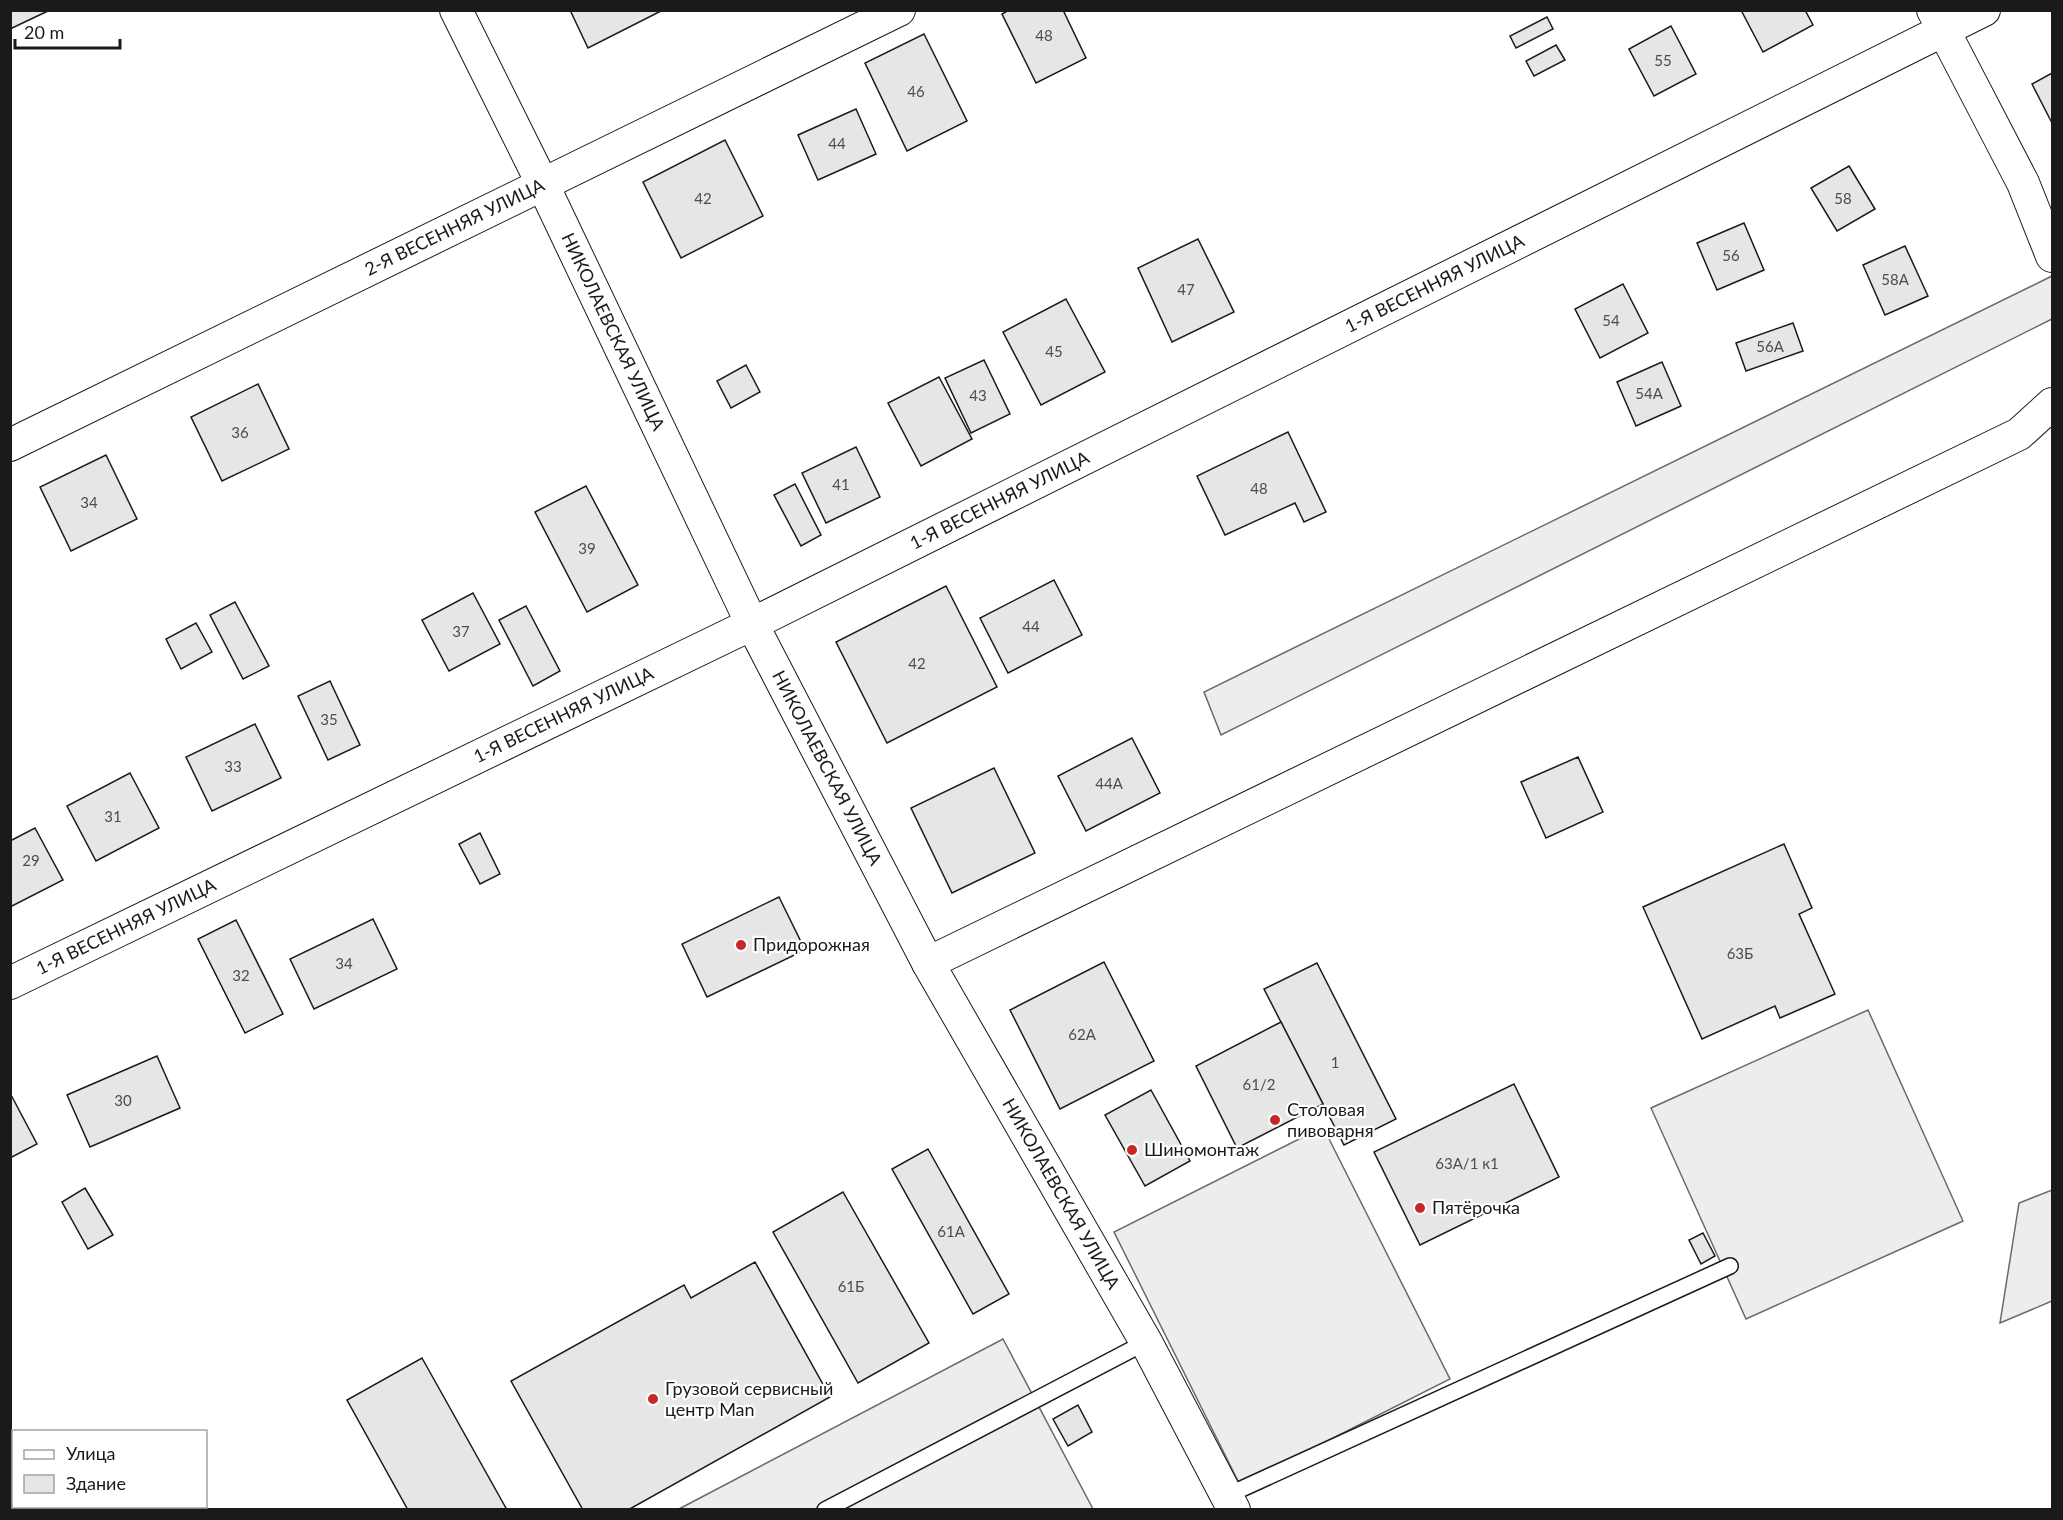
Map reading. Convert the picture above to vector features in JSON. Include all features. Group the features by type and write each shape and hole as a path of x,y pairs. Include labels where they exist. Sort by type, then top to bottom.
{"street":[{"name":"НИКОЛАЕВСКАЯ УЛИЦА","path":"456,10 543,185 752,624 928,963 1146,1342 1230,1503"},
{"name":"2-Я ВЕСЕННЯЯ УЛИЦА","path":"10,445 899,10"},
{"name":"1-Я ВЕСЕННЯЯ УЛИЦА","path":"10,983 752,624 1938,21 1984,10"},
{"path":"1938,21 2023,183 2052,256"},
{"path":"928,963 2019,434 2052,404"}],"lane":[{"path":"1230,1503 1730,1266"},
{"path":"825,1509 1146,1342"}],"shaded area":[{"path":"2052,276 2052,319 1221,735 1204,692"},
{"path":"1868,1010 1963,1221 1746,1319 1651,1108"},
{"path":"1323,1127 1450,1379 1240,1485 1114,1232"},
{"path":"2052,1190 2052,1301 2000,1323 2019,1203"},
{"path":"1003,1339 1093,1509 677,1510"}],"building":[{"path":"10,10 50,10 10,29"},
{"path":"570,10 660,10 661,11 588,48"},
{"path":"1009,10 1063,10 1086,58 1036,83 1002,14"},
{"path":"1741,10 1805,10 1813,25 1763,52"},
{"path":"1547,17 1553,29 1516,48 1510,36"},
{"path":"1671,26 1696,74 1654,96 1629,49"},
{"path":"924,34 967,121 907,151 865,63"},
{"path":"1556,45 1565,60 1534,76 1526,61"},
{"path":"2052,73 2052,123 2032,84"},
{"path":"856,109 876,154 818,180 798,135"},
{"path":"725,140 763,216 681,258 643,182"},
{"path":"1849,166 1875,209 1837,231 1811,188"},
{"path":"1744,223 1764,270 1717,290 1697,243"},
{"path":"1198,239 1234,312 1172,342 1138,268"},
{"path":"1905,246 1928,296 1885,315 1863,265"},
{"path":"1623,284 1648,333 1600,358 1575,309"},
{"path":"1066,299 1105,372 1041,405 1003,332"},
{"path":"1793,323 1803,351 1746,371 1736,343"},
{"path":"984,360 1010,414 971,433 945,378"},
{"path":"1662,362 1681,406 1636,426 1617,382"},
{"path":"746,365 760,392 731,408 717,381"},
{"path":"939,377 972,439 921,466 888,403"},
{"path":"258,384 289,449 222,481 191,417"},
{"path":"1288,432 1326,512 1304,522 1295,503 1225,535 1197,476"},
{"path":"856,447 880,497 826,523 802,473"},
{"path":"106,455 137,519 71,551 40,487"},
{"path":"795,484 821,535 801,546 774,495"},
{"path":"586,486 638,585 587,612 535,512"},
{"path":"1054,580 1082,635 1008,673 980,618"},
{"path":"946,586 997,687 887,743 836,642"},
{"path":"473,593 500,644 449,671 422,620"},
{"path":"235,602 269,666 243,679 210,615"},
{"path":"526,606 560,671 533,686 499,620"},
{"path":"196,623 212,652 181,669 166,639"},
{"path":"330,681 360,745 328,760 298,696"},
{"path":"255,724 281,778 212,811 186,757"},
{"path":"1132,738 1160,793 1086,831 1058,776"},
{"path":"1578,757 1603,812 1546,838 1521,782"},
{"path":"994,768 1035,853 952,893 911,808"},
{"path":"130,773 159,828 96,861 67,806"},
{"path":"35,828 63,880 10,907 10,841"},
{"path":"480,833 500,874 480,884 459,844"},
{"path":"1784,844 1812,908 1799,914 1835,994 1780,1018 1775,1006 1702,1039 1643,907"},
{"path":"779,897 805,950 707,997 682,944"},
{"path":"373,919 397,969 314,1009 290,959"},
{"path":"236,920 283,1014 245,1033 198,939"},
{"path":"1104,962 1154,1061 1060,1109 1010,1010"},
{"path":"1317,963 1396,1119 1344,1145 1264,989"},
{"path":"1281,1022 1323,1104 1237,1148 1196,1066"},
{"path":"157,1056 180,1108 90,1147 67,1095"},
{"path":"1514,1084 1559,1177 1420,1245 1374,1152"},
{"path":"1151,1090 1190,1161 1145,1186 1105,1115"},
{"path":"10,1093 37,1144 10,1158"},
{"path":"928,1149 1009,1294 973,1314 892,1169"},
{"path":"85,1188 113,1235 88,1249 62,1202"},
{"path":"843,1192 929,1343 858,1383 773,1232"},
{"path":"1703,1233 1715,1256 1701,1264 1689,1240"},
{"path":"755,1262 830,1397 628,1510 583,1510 511,1381 684,1285 691,1298"},
{"path":"422,1358 507,1510 408,1510 347,1400"},
{"path":"1078,1405 1092,1432 1068,1446 1053,1419"},
{"path":"10,1500 12,1500 12,1508 116,1508 117,1510 10,1510"}],"place":[{"name":"Придорожная","path":"741,945"},
{"name":"Столовая пивоварня","path":"1275,1120"},
{"name":"Шиномонтаж","path":"1132,1150"},
{"name":"Пятёрочка","path":"1420,1208"},
{"name":"Грузовой сервисный центр Man","path":"653,1399"}]}
